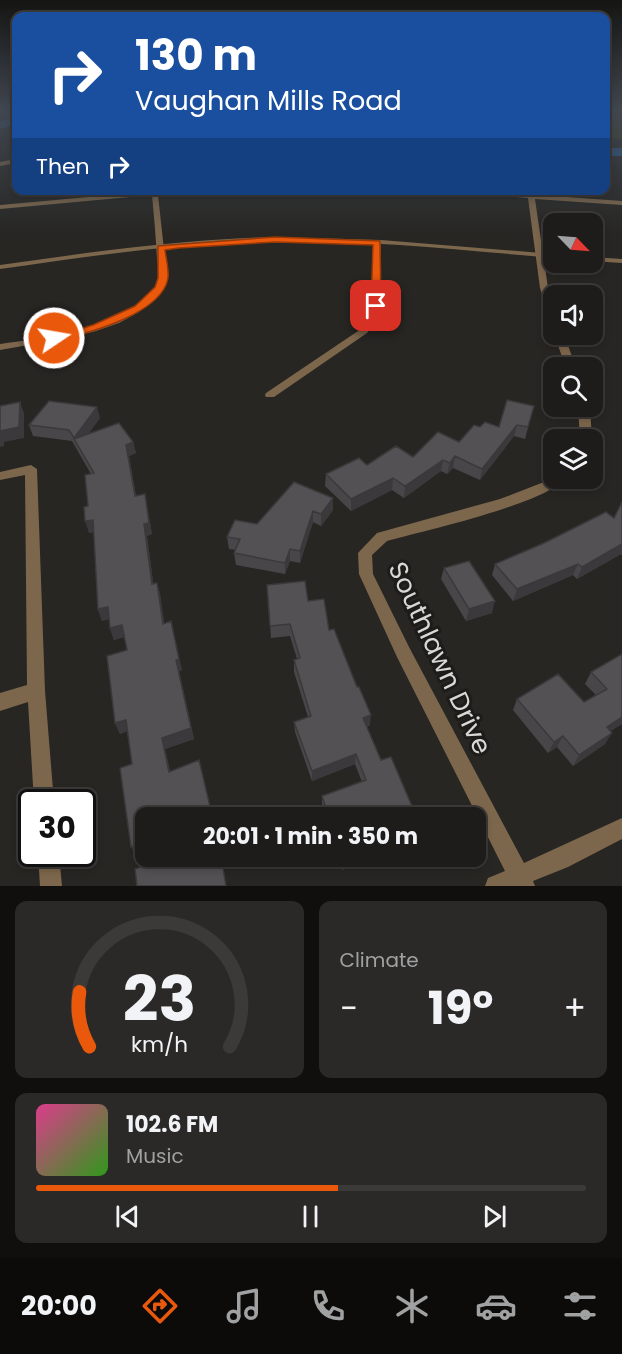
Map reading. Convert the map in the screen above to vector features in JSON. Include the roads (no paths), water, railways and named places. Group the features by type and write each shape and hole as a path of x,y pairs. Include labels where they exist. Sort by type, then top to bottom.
{"street":[{"path":"0,207 133,195"},
{"path":"0,347 72,335 97,328 138,308 159,288 163,278 155,195"},
{"path":"504,195 622,203"},
{"path":"531,197 544,285"},
{"path":"0,267 161,248 267,239 377,243 543,255"},
{"path":"270,395 364,331 374,318 377,243"},
{"path":"603,260 622,261"},
{"path":"0,476 31,469 36,691 44,789"},
{"name":"Southlawn Drive","path":"521,881 384,613 366,574 365,553 382,537 528,495 543,489"},
{"path":"0,702 36,691"},
{"path":"495,886 521,881 622,828"},
{"path":"50,867 51,886"}]}
